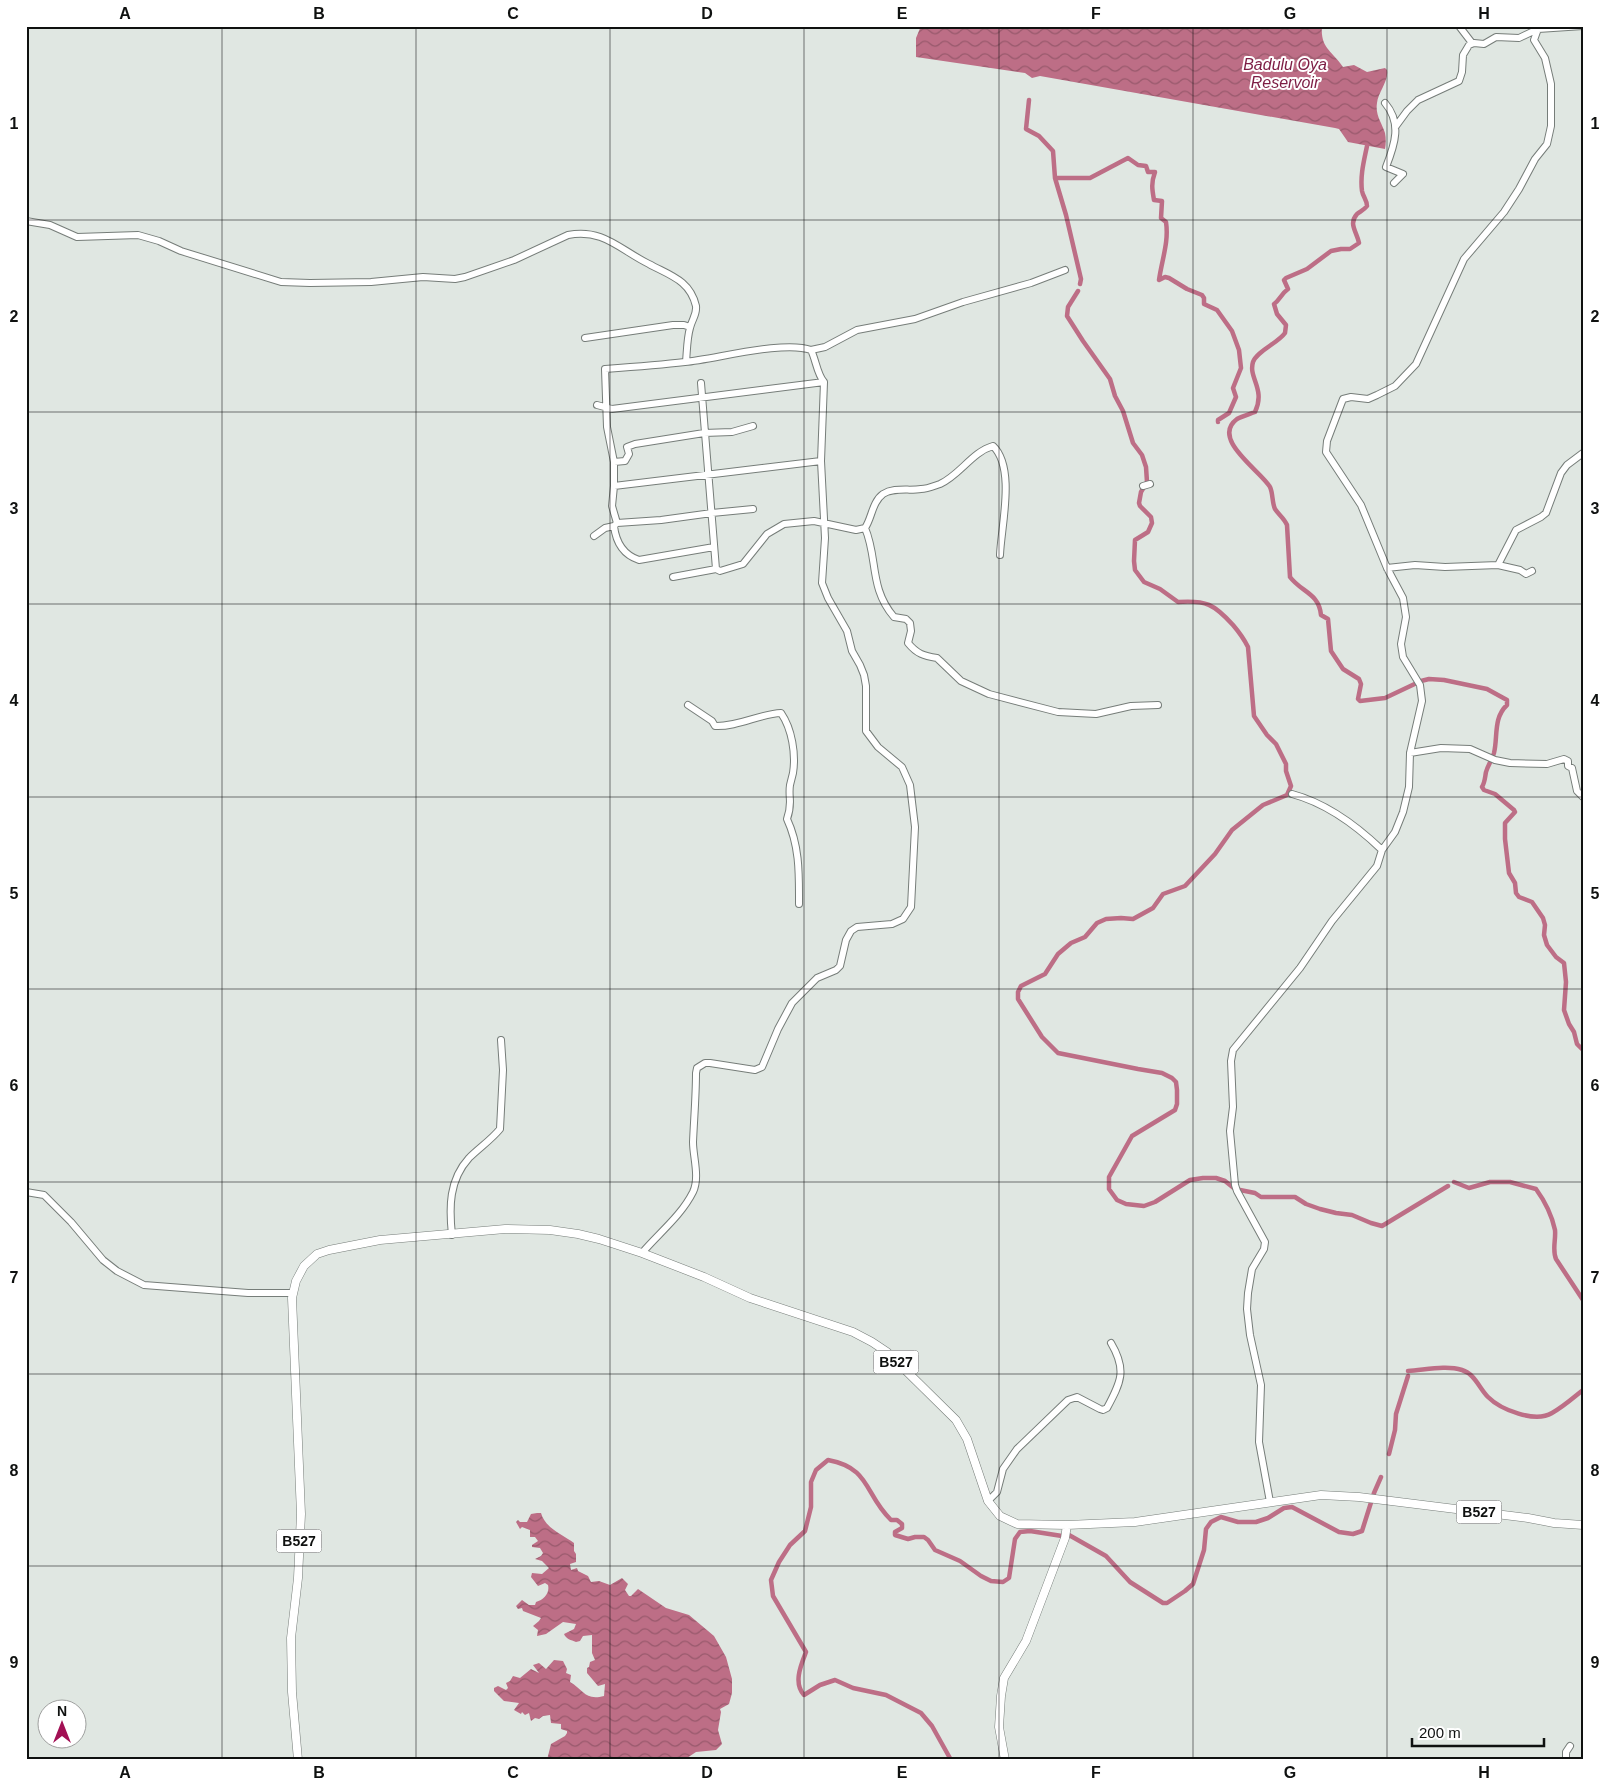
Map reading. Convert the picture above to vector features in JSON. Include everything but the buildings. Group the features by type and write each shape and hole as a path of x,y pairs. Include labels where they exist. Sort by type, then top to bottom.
{"main road":[{"name":"B527","path":"298,1760 292,1692 291,1638 298,1578 300,1514 292,1310 293,1293 298,1275 308,1261 323,1251 380,1240 519,1229 550,1230 599,1239 704,1277 765,1304 861,1335 881,1348 956,1420 967,1439 988,1501 1000,1516 1016,1524 1068,1525 1147,1521 1321,1495 1372,1498 1554,1523 1583,1525"},
{"path":"1005,1760 999,1727 1004,1678 1026,1641 1065,1538 1068,1525"}],"street":[{"path":"1459,26 1472,44"},
{"path":"1396,126 1418,100 1458,81 1462,72 1463,53 1472,44 1484,44 1496,37 1519,38 1538,28 1583,26"},
{"path":"1270,1502 1259,1442 1261,1385 1250,1335 1247,1309 1252,1269 1264,1249 1265,1242 1236,1189 1230,1131 1233,1107 1231,1061 1233,1050 1300,968 1332,921 1377,866 1382,850 1395,832 1403,812 1409,787 1410,753 1422,701 1420,685 1403,657 1401,644 1406,617 1404,603 1387,568 1361,505 1326,452 1327,441 1343,399 1351,397 1368,399 1396,386 1416,364 1464,259 1504,212 1535,159 1547,144 1551,126 1551,84 1545,58 1534,40 1538,28"},
{"path":"1385,103 1395,120 1396,126 1386,167 1403,174 1394,182"},
{"path":"26,220 50,225 77,237 138,235 159,241 181,251 281,282 310,283 371,282 423,277 455,279 514,260 568,235 576,233 600,236 682,281 689,290 696,308 696,316 690,326 686,362"},
{"path":"714,548 639,560 629,557 622,548 616,537 616,525 612,506 614,462 607,427 605,369 686,362 775,348 804,347 811,350 825,347 857,330 915,319 963,302 1031,283 1065,270"},
{"path":"585,338 673,325 690,326"},
{"path":"642,1253 673,1221 695,1187 696,1171 693,1144 696,1073 698,1068 705,1063 755,1070 762,1067 778,1029 792,1003 818,978 836,970 840,966 846,940 851,931 857,927 892,924 903,919 911,907 914,827 910,785 902,767 878,747 866,731 866,686 864,675 852,651 847,631 828,598 822,583 825,538 821,461 824,382 820,377 816,360 811,350"},
{"path":"598,405 612,410 824,382"},
{"path":"701,383 716,569"},
{"path":"614,462 625,461 629,445 704,433 732,432 753,426"},
{"path":"673,577 716,569 720,571 743,564 767,534 784,524 814,522 856,530 865,528 875,504 883,494 894,490 922,489 948,480 973,458 993,446 1000,452 1004,472 1006,507 1001,534 1000,556"},
{"path":"1498,565 1516,530 1546,513 1561,473 1567,465 1583,453"},
{"path":"614,486 821,461"},
{"path":"594,536 605,528 616,525 753,509"},
{"path":"865,528 869,538 875,575 883,601 894,617 910,623 912,631 908,643 919,654 937,658 961,681 989,694 1058,712 1096,714 1131,706 1158,705"},
{"path":"1387,568 1415,565 1444,567 1498,565 1520,570 1526,574 1532,571"},
{"path":"688,705 712,721 715,726 724,726 782,713 788,722 792,735 793,772 790,786 791,809 787,819 795,835 799,868 799,904"},
{"path":"1410,753 1441,748 1470,748 1496,760 1510,763 1547,764 1564,759 1568,761 1568,766 1572,768 1577,791 1583,797"},
{"path":"1292,794 1308,798 1329,809 1370,838 1382,850"},
{"path":"452,1235 450,1199 460,1172 468,1159 500,1129 503,1070 501,1040"},
{"path":"26,1192 44,1195 71,1222 103,1260 117,1271 144,1285 248,1293 293,1293"},
{"path":"988,1501 997,1492 1003,1469 1018,1449 1068,1400 1077,1397 1100,1409 1107,1408 1121,1381 1120,1366 1111,1343"},
{"path":"1566,1760 1566,1752 1570,1746"}],"water":[{"name":"Badulu Oya Reservoir","path":"921,26 1322,26 1325,44 1343,67 1354,65 1367,72 1385,68 1387,70 1377,107 1385,133 1385,149 1348,142 1339,129 1335,128 1040,76 1032,78 1025,73 916,57 916,38"},
{"path":"541,1513 550,1527 574,1543 576,1562 570,1564 571,1570 577,1568 578,1571 588,1576 591,1582 599,1581 610,1585 622,1578 628,1584 625,1590 629,1596 638,1589 666,1608 689,1615 714,1636 726,1657 732,1679 732,1693 729,1704 720,1709 718,1730 722,1744 716,1750 696,1752 684,1760 547,1760 551,1744 565,1736 567,1731 561,1729 561,1724 551,1723 550,1715 539,1719 535,1718 531,1721 529,1713 525,1715 514,1710 519,1703 504,1701 494,1691 494,1688 498,1686 506,1690 508,1688 506,1683 513,1676 520,1678 531,1669 539,1673 533,1665 539,1663 546,1669 554,1660 563,1661 567,1669 566,1673 571,1675 570,1682 585,1694 593,1697 604,1696 605,1684 598,1686 587,1673 590,1662 595,1660 592,1653 592,1635 583,1636 580,1641 576,1642 571,1640 564,1634 574,1629 576,1624 563,1622 546,1634 537,1636 538,1630 533,1626 541,1618 523,1611 522,1608 518,1609 516,1606 522,1600 529,1605 535,1605 536,1602 544,1598 548,1591 548,1585 545,1583 538,1586 531,1577 532,1573 542,1574 549,1568 542,1561 535,1559 543,1553 540,1548 532,1547 538,1541 535,1537 530,1537 530,1530 522,1527 520,1529 516,1522 518,1520 520,1522 527,1522 531,1514"}],"waterway":[{"path":"1029,100 1026,129 1039,136 1053,151 1055,178 1066,215 1081,279 1080,284"},
{"path":"1367,146 1362,179 1362,191 1367,206 1357,214 1353,221 1359,243 1350,249 1331,251 1307,269 1284,280 1288,289 1274,304 1277,314 1286,325 1285,333 1255,358 1252,368 1258,390 1258,404 1255,412 1237,419 1230,427 1230,436 1233,445 1240,454 1270,487 1275,509 1287,525 1290,577 1313,597 1320,608 1321,615 1328,619 1331,651 1343,669 1359,679 1361,684 1358,699 1360,701 1385,698 1429,679 1444,680 1487,689 1507,700 1507,705 1498,722 1494,753 1482,787 1484,790 1495,794 1515,812 1505,823 1509,873 1515,883 1516,893 1519,897 1532,902 1543,918 1545,925 1544,935 1547,945 1556,957 1564,963 1566,982 1564,1010 1577,1044 1583,1050"},
{"path":"1055,178 1090,178 1128,158 1138,165 1146,166 1148,172 1155,172 1152,186 1154,200 1162,201 1161,218 1166,222 1167,229 1159,280 1165,277 1169,278 1187,289 1202,295 1204,304 1217,310 1232,331 1239,350 1241,368 1233,388 1236,397 1229,413 1218,420 1218,422"},
{"path":"1078,291 1068,307 1067,316 1110,379 1133,443 1142,455 1146,467 1147,482 1141,492 1139,503 1151,517 1152,523 1148,532 1135,540 1135,570 1144,582 1160,589 1178,602 1203,603 1215,608 1239,633 1248,647 1254,716 1267,735 1276,744 1286,764 1286,771 1291,786 1287,795 1263,805 1232,830 1215,854 1185,886 1163,894 1153,908 1133,919 1106,919 1097,923 1085,937 1071,943 1058,954 1045,974 1021,986 1018,992 1018,999 1042,1037 1058,1053 1162,1073 1176,1082 1177,1104 1175,1110 1132,1136 1109,1177 1109,1189 1117,1200 1126,1204 1144,1206 1155,1202 1190,1180 1216,1178 1225,1181 1235,1189 1255,1193 1261,1197 1295,1197 1306,1204 1320,1209 1352,1215 1382,1226 1448,1186"},
{"path":"1454,1182 1469,1188 1490,1182 1510,1182 1536,1189 1554,1225 1554,1252 1556,1259 1583,1300"},
{"path":"1408,1371 1442,1368 1462,1370 1474,1378 1494,1402 1518,1414 1537,1417 1552,1413 1583,1390"},
{"path":"1389,1454 1395,1430 1396,1414 1408,1376"},
{"path":"951,1760 932,1726 921,1713 886,1695 853,1688 835,1680 820,1685 804,1695 801,1690 798,1680 806,1652 773,1596 771,1580 779,1562 790,1545 805,1531 811,1507 811,1482 816,1470 828,1460 852,1469 866,1483 882,1510 891,1520 897,1520 902,1524 902,1528 895,1532 895,1535 908,1539 924,1537 935,1550 960,1561 991,1581 1003,1582 1009,1578 1015,1539 1020,1532 1030,1531 1062,1536"},
{"path":"1069,1535 1106,1556 1130,1582 1163,1603 1167,1603 1193,1584 1204,1550 1206,1529 1211,1522 1221,1517 1238,1522 1256,1522 1268,1518 1284,1508 1292,1507 1339,1532 1353,1534 1362,1531 1381,1477"}]}
